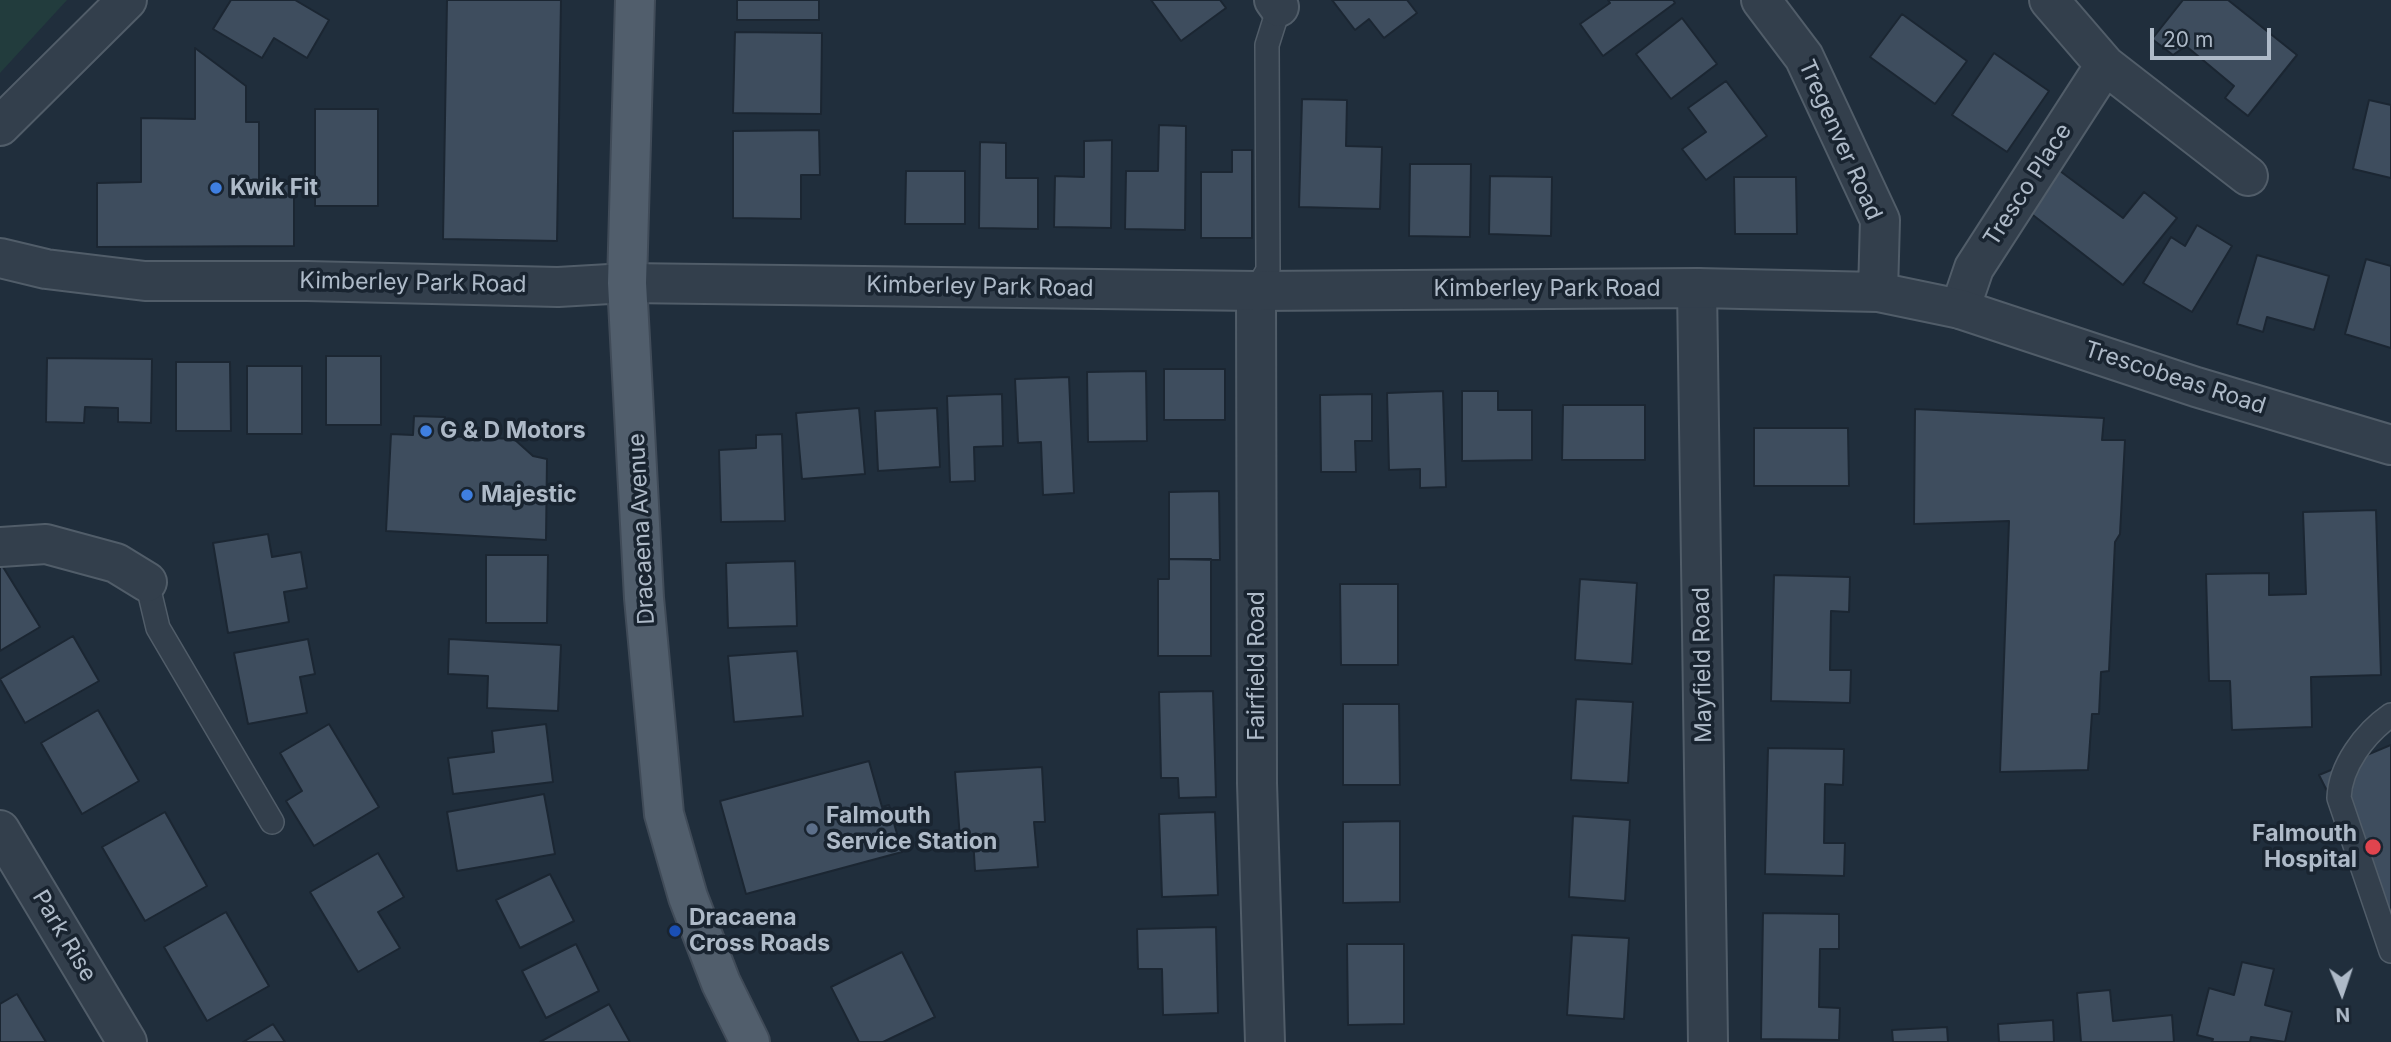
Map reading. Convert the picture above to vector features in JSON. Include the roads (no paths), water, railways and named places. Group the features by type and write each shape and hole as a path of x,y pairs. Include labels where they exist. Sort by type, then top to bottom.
{"main road":[{"name":"Dracaena Avenue","path":"635,0 627,283 644,598 664,814 720,983 750,1042"}],"street":[{"path":"0,126 127,0"},
{"name":"Tregenver Road","path":"1762,0 1804,57 1880,220 1878,292"},
{"path":"2049,0 2105,65 2248,176"},
{"name":"Tresco Place","path":"1961,309 1974,268 2105,65"},
{"name":"Kimberley Park Road","path":"0,258 46,269 145,281 307,281 558,287 627,283 1256,290 1697,288 1878,292 1961,309"},
{"name":"Mayfield Road","path":"1697,288 1708,1042"},
{"name":"Fairfield Road","path":"1256,290 1257,769 1265,1042"},
{"name":"Trescobeas Road","path":"1961,309 2196,387 2391,445"},
{"path":"0,547 46,544 116,563 147,582"},
{"name":"Park Rise","path":"0,830 127,1042"}],"lane":[{"path":"1256,290 1268,270 1267,45 1276,3"},
{"path":"147,582 158,628 272,822"},
{"path":"2391,715 2350,760 2340,783 2339,798 2391,951"}],"place":[{"name":"Kwik Fit","path":"216,188"},
{"name":"G & D Motors","path":"426,431"},
{"name":"Majestic","path":"467,495"},
{"name":"Falmouth Service Station","path":"812,829"},
{"name":"Falmouth Hospital","path":"2373,847"},
{"name":"Dracaena Cross Roads","path":"675,931"}]}
